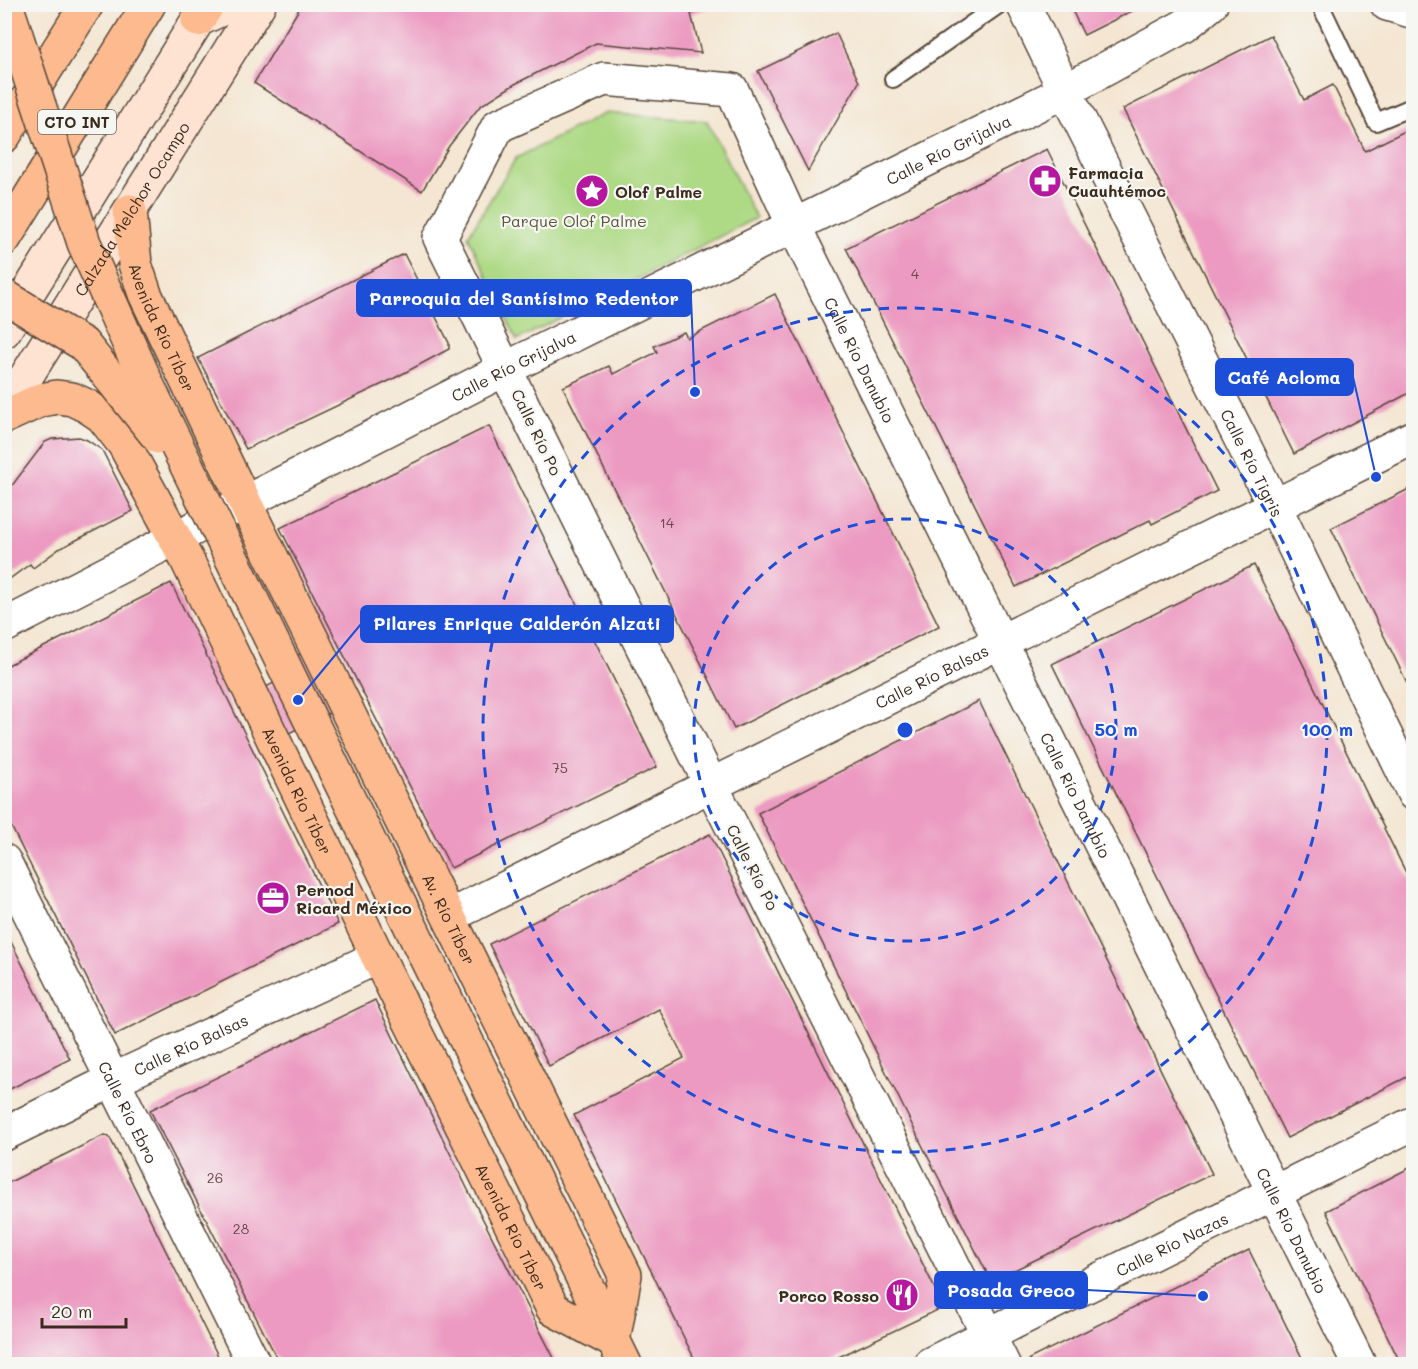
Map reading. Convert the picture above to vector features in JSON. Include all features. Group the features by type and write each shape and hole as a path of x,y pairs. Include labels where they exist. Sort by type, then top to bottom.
{"main road":[{"path":"6,4 84,243 147,384 619,1353"},
{"path":"4,28 20,4"},
{"name":"CTO INT","path":"4,136 87,4"},
{"name":"CTO INT","path":"4,239 149,4"},
{"path":"4,331 203,12 232,4"},
{"name":"Calzada Melchor Ocampo","path":"4,412 259,4"},
{"name":"Avenida Río Tíber","path":"130,211 134,254 141,283 250,513"},
{"path":"4,296 82,344 192,477"},
{"name":"Avenida Río Tíber","path":"4,417 49,398 72,399 94,410 107,422 124,444 181,549 378,957 553,1309 619,1353"},
{"path":"181,549 205,543 231,529 250,513"},
{"name":"Av. Río Tíber","path":"250,513 625,1275 619,1353"}],"street":[{"name":"Calle Río Tigris","path":"1023,4 1274,505 1413,794"},
{"name":"Calle Río Grijalva","path":"250,513 505,369 1065,91 1184,26 1211,4"},
{"path":"1386,4 1413,12"},
{"name":"Calle Río Danubio","path":"505,369 440,238 498,126 604,79 732,90 794,226 1359,1365"},
{"name":"Calle Río Po","path":"505,369 1003,1365"},
{"name":"Calle Río Balsas","path":"450,916 1413,437"},
{"path":"4,626 181,549"},
{"name":"Calle Río Ebro","path":"4,861 254,1365"},
{"name":"Calle Río Balsas","path":"4,1134 113,1080 378,957"},
{"name":"Calle Río Nazas","path":"930,1365 1413,1123"}],"lane":[{"path":"893,79 1000,4"},
{"path":"1320,4 1376,122 1413,106"}],"green space":[{"name":"Parque Olof Palme","path":"606,113 707,121 756,218 517,340 468,236 516,158"}],"building":[{"path":"302,4 717,5 691,14 701,53 596,43 515,84 480,106 449,146 422,191 254,83"},
{"path":"1069,4 1146,4 1084,35"},
{"path":"836,33 859,82 808,171 758,71"},
{"path":"1271,35 1304,100 1333,85 1365,151 1413,127 1413,391 1294,454 1123,109"},
{"path":"1047,149 1217,491 1152,524 1150,520 1016,587 846,248"},
{"path":"404,254 449,343 449,349 391,380 246,449 198,358"},
{"path":"775,294 939,626 734,729 563,387 609,366 613,374 657,352 654,346 684,332 687,338"},
{"path":"489,426 657,767 451,868 280,528"},
{"path":"79,437 102,450 133,511 59,549 33,568 30,564 8,580 4,577 4,496 45,442 52,439"},
{"path":"1413,487 1413,695 1331,528"},
{"path":"1254,565 1413,887 1413,1074 1287,1138 1052,664"},
{"path":"171,583 338,924 115,1035 4,812 4,667"},
{"path":"302,653 331,712 287,734 264,688 280,680 274,666"},
{"path":"979,701 1212,1174 996,1279 989,1277 758,813"},
{"path":"710,834 944,1307 824,1364 697,1364 574,1115 684,1058 659,1009 549,1066 489,944"},
{"path":"4,928 70,1059 4,1092"},
{"path":"375,1000 557,1364 280,1364 150,1110"},
{"path":"104,1135 109,1136 222,1364 4,1364 4,1185"},
{"path":"1413,1166 1413,1364 1401,1364 1326,1211"},
{"path":"1249,1250 1305,1364 1031,1364 1029,1359"}],"place":[{"name":"Farmacia Cuauhtémoc","path":"1045,181"},
{"name":"Olof Palme","path":"592,191"},
{"name":"Parroquia del Santísimo Redentor","path":"695,392"},
{"name":"Café Acloma","path":"1376,477"},
{"name":"Pilares Enrique Calderón Alzati","path":"298,700"},
{"name":"Pernod Ricard México","path":"273,898"},
{"name":"Porco Rosso","path":"902,1295"},
{"name":"Posada Greco","path":"1203,1296"}]}
